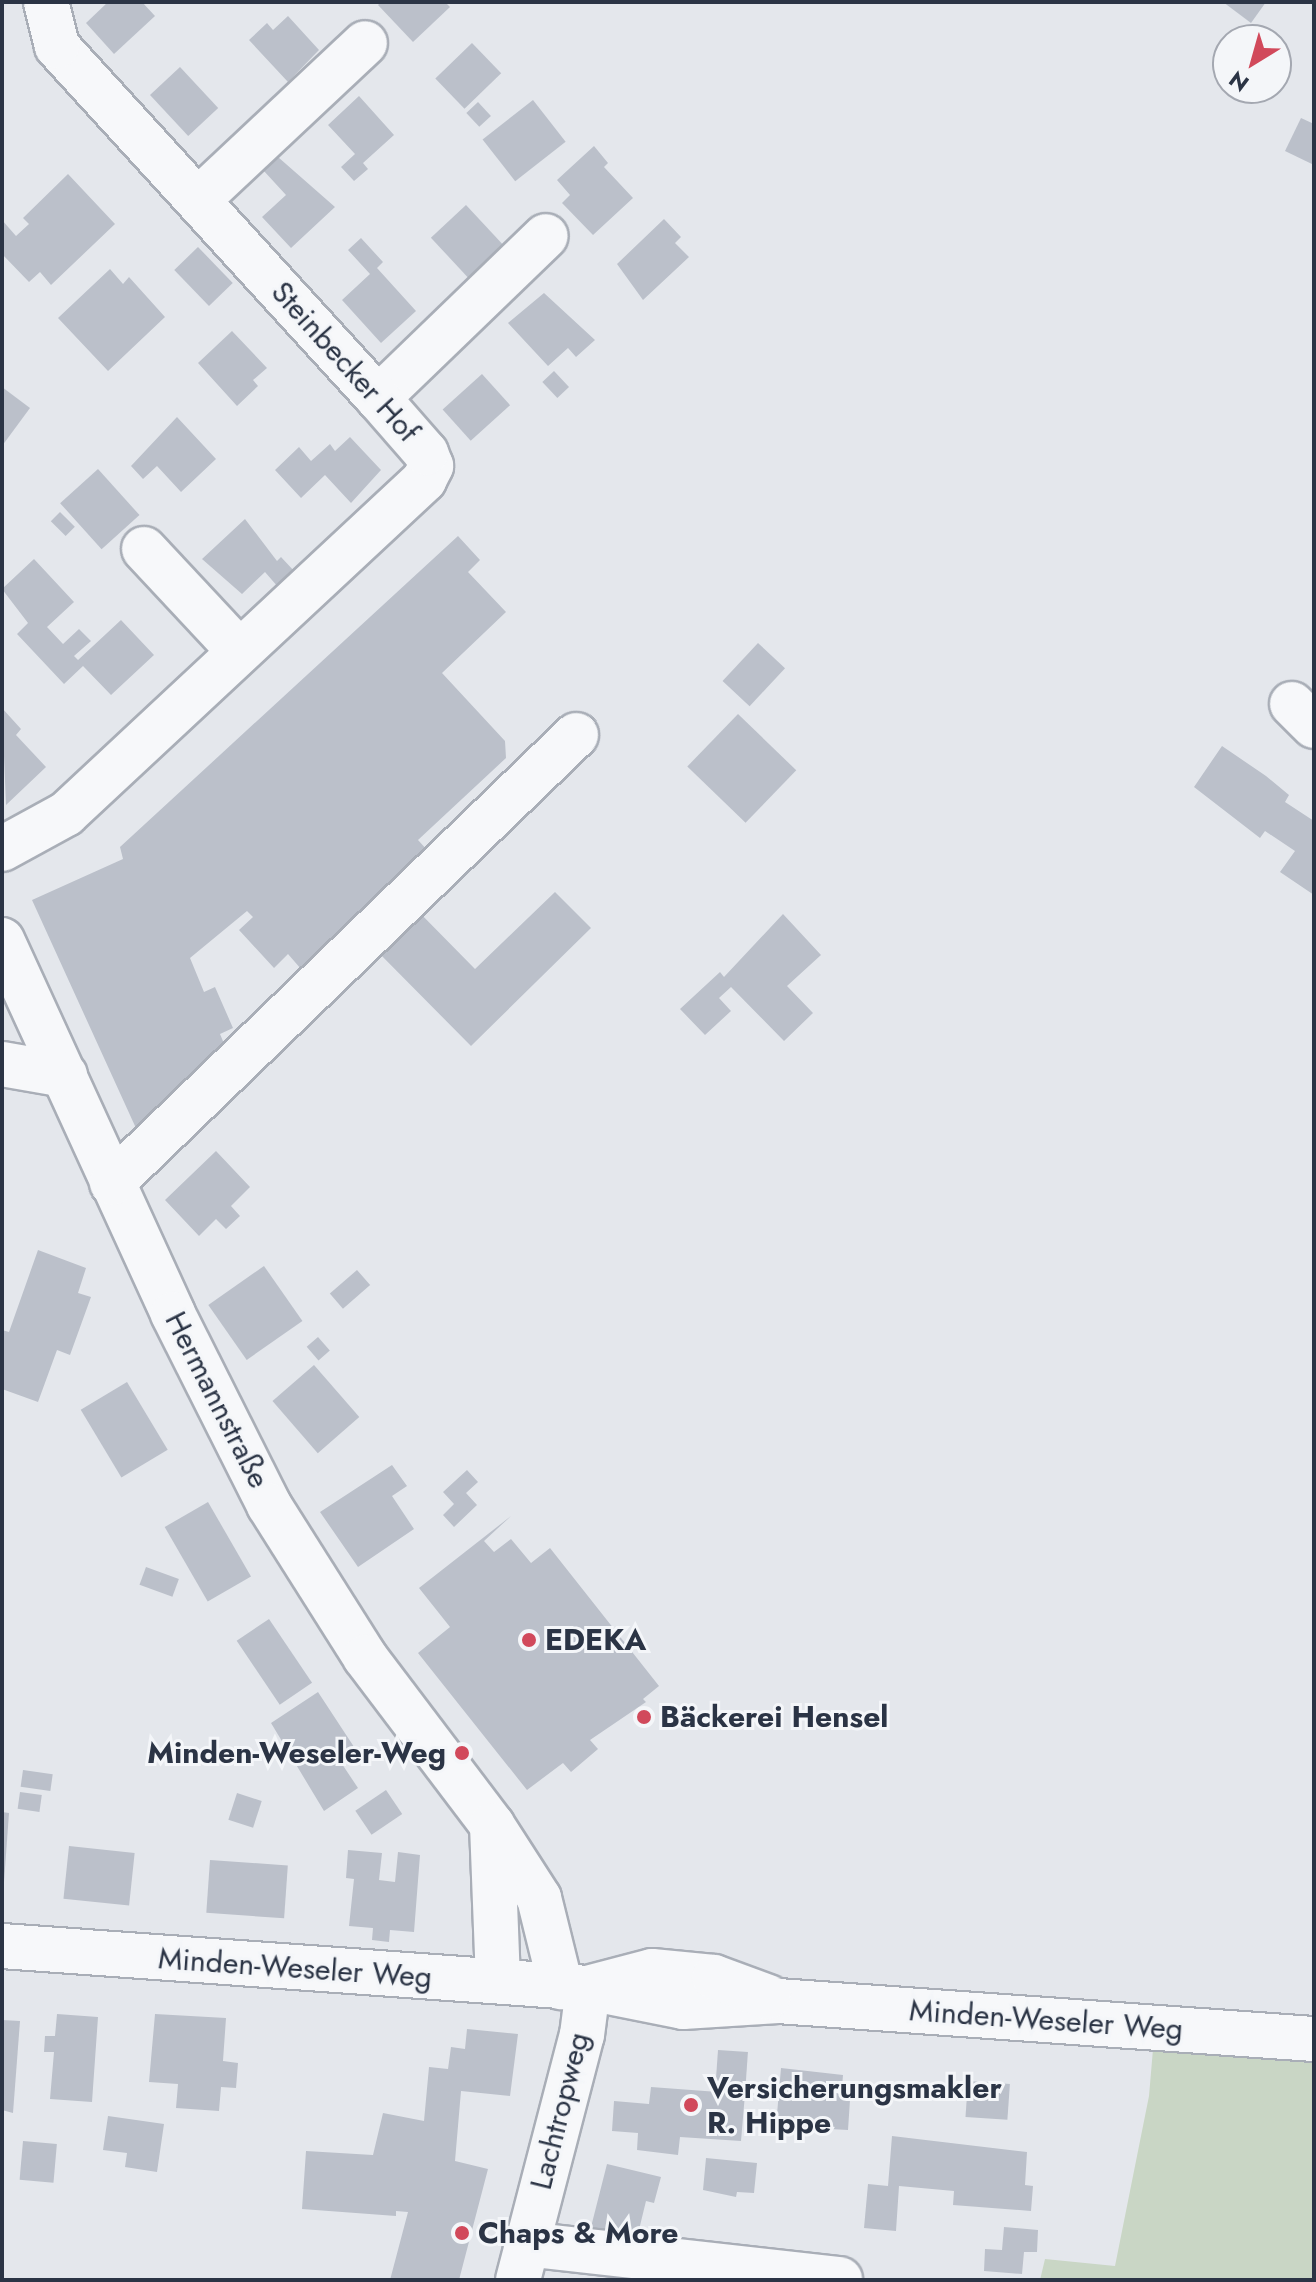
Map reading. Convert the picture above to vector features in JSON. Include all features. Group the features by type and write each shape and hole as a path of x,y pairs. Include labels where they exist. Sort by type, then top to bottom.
{"street":[{"name":"Steinbecker Hof","path":"2,849 66,814 428,474 426,453 57,46 46,2"},
{"path":"198,200 365,43"},
{"path":"378,398 546,236"},
{"path":"144,549 239,651"},
{"path":"112,1183 576,735"},
{"name":"Hermannstraße","path":"2,940 112,1183 269,1505 317,1587 492,1825 539,1898 574,1987"},
{"path":"2,1064 65,1075"},
{"path":"492,1825 498,1981"},
{"name":"Minden-Weseler Weg","path":"2,1946 574,1987 652,1971 714,1977 778,2001 1314,2039"},
{"name":"Lachtropweg","path":"522,2262 582,2035 574,1987"},
{"path":"522,2262 840,2279"}],"green space":[{"path":"1153,2049 1314,2063 1314,2280 1040,2280 1045,2259 1115,2266 1149,2096"}],"building":[{"path":"108,2 142,2 155,16 114,54 86,23"},
{"path":"381,2 445,2 450,7 413,42 378,5"},
{"path":"1223,2 1266,2 1251,23"},
{"path":"288,16 319,50 288,82 249,40 267,23 273,30"},
{"path":"472,43 501,73 464,109 435,78"},
{"path":"180,67 218,108 188,136 150,95"},
{"path":"359,96 394,135 363,163 368,169 354,181 341,167 355,154 328,125"},
{"path":"533,100 566,142 515,181 483,139"},
{"path":"478,102 491,116 479,127 466,113"},
{"path":"1301,118 1314,124 1314,165 1285,151"},
{"path":"594,146 608,163 604,167 633,198 593,235 562,203 570,195 557,180"},
{"path":"278,157 335,207 291,248 262,217 286,195 263,170"},
{"path":"68,174 115,224 51,285 40,272 29,282 2,254 2,220 16,236 29,224 23,218"},
{"path":"466,205 505,247 470,279 431,238"},
{"path":"664,219 681,237 675,243 689,257 643,300 617,264"},
{"path":"361,238 383,262 377,268 416,311 381,343 342,300 370,274 348,250"},
{"path":"198,247 233,283 209,306 174,270"},
{"path":"110,269 123,284 129,277 165,317 108,371 58,318"},
{"path":"544,293 595,340 576,357 568,348 548,366 508,323"},
{"path":"232,331 267,368 253,380 258,386 237,406 198,363"},
{"path":"554,371 569,387 557,398 542,382"},
{"path":"482,374 510,405 471,441 443,409"},
{"path":"2,387 30,408 2,446"},
{"path":"177,417 216,459 181,492 157,466 143,479 131,466"},
{"path":"350,437 381,470 351,503 325,475 301,498 275,470 299,447 311,461 330,444 335,451"},
{"path":"98,469 139,515 102,549 60,503"},
{"path":"60,512 75,527 66,536 51,521"},
{"path":"245,519 277,561 281,557 295,572 278,587 265,572 242,594 202,559"},
{"path":"458,536 480,560 468,572 506,612 442,673 505,741 506,758 418,840 428,851 301,969 288,954 274,968 239,930 253,917 247,911 190,958 204,992 215,987 233,1028 220,1034 230,1058 140,1137 32,900 123,859 120,847"},
{"path":"34,559 74,602 47,627 63,644 79,629 91,641 74,656 78,660 121,620 154,655 111,695 83,666 64,684 17,634 28,623 2,589"},
{"path":"758,643 785,668 750,706 723,681"},
{"path":"2,708 21,729 16,735 46,767 6,805"},
{"path":"738,714 796,770 746,823 687,767"},
{"path":"1222,746 1266,776 1289,795 1285,802 1314,821 1314,895 1280,872 1295,851 1265,831 1260,838 1194,787"},
{"path":"555,892 591,928 471,1046 372,946 413,906 475,969"},
{"path":"783,914 821,955 787,986 813,1013 784,1041 731,987 719,998 731,1011 705,1035 680,1009 720,972 724,977"},
{"path":"216,1151 250,1187 231,1206 240,1216 226,1229 216,1219 199,1236 165,1200"},
{"path":"38,1250 86,1268 78,1293 91,1297 70,1355 57,1350 38,1402 2,1389 2,1330 9,1332"},
{"path":"264,1266 302,1321 247,1360 208,1305"},
{"path":"357,1270 370,1285 343,1309 330,1294"},
{"path":"318,1337 330,1351 318,1360 307,1347"},
{"path":"314,1365 359,1417 318,1453 272,1401"},
{"path":"127,1382 168,1450 121,1478 81,1410"},
{"path":"392,1465 407,1486 392,1496 414,1529 358,1567 320,1512"},
{"path":"467,1470 478,1482 466,1493 477,1505 454,1527 443,1515 454,1504 443,1492"},
{"path":"208,1502 251,1576 208,1601 165,1527"},
{"name":"EDEKA","path":"511,1516 484,1541 494,1552 511,1539 531,1563 550,1548 659,1686 643,1699 646,1702 590,1740 598,1749 571,1772 563,1763 527,1790 418,1653 450,1627 419,1588"},
{"path":"146,1567 179,1579 172,1597 140,1585"},
{"path":"269,1619 312,1683 280,1705 237,1641"},
{"path":"318,1692 358,1753 342,1764 358,1788 324,1811 271,1723"},
{"path":"23,1770 53,1774 50,1791 21,1787"},
{"path":"386,1790 402,1814 372,1835 355,1811"},
{"path":"20,1792 42,1795 39,1812 18,1809"},
{"path":"237,1793 262,1801 253,1828 228,1820"},
{"path":"2,1812 9,1813 4,1882 2,1882"},
{"path":"69,1846 135,1853 129,1906 63,1899"},
{"path":"348,1850 382,1853 379,1880 395,1882 398,1852 420,1855 414,1932 390,1930 389,1942 372,1940 373,1928 349,1926 354,1879 346,1878"},
{"path":"210,1860 288,1865 284,1918 206,1913"},
{"path":"57,2014 98,2017 92,2102 50,2099 54,2052 44,2052 45,2036 55,2036"},
{"path":"155,2014 226,2018 223,2061 238,2063 236,2088 221,2087 219,2111 176,2108 178,2084 149,2082"},
{"path":"2,2020 20,2021 13,2113 2,2110"},
{"path":"467,2029 518,2034 510,2096 461,2091 455,2161 488,2169 459,2280 390,2280 408,2212 396,2211 396,2216 302,2209 306,2151 373,2155 383,2113 424,2121 429,2067 448,2069 451,2047 465,2049"},
{"path":"718,2050 748,2052 746,2085 716,2083"},
{"path":"781,2068 843,2075 841,2099 850,2100 848,2130 776,2126"},
{"path":"968,2081 1010,2084 1007,2120 965,2117"},
{"path":"651,2087 745,2094 741,2141 680,2137 678,2155 637,2150 638,2133 612,2131 614,2101 649,2104"},
{"path":"108,2116 164,2124 157,2172 125,2167 127,2153 103,2150"},
{"path":"892,2136 1027,2152 1025,2185 1033,2186 1031,2211 953,2205 954,2191 899,2186 896,2231 864,2228 868,2184 888,2186"},
{"path":"23,2141 57,2144 53,2183 20,2180"},
{"path":"706,2158 757,2163 754,2193 737,2192 736,2197 703,2190"},
{"path":"607,2164 661,2177 654,2203 646,2201 637,2238 591,2227"},
{"path":"1004,2227 1038,2230 1037,2252 1024,2252 1022,2274 984,2271 985,2249 1002,2250"}],"place":[{"name":"EDEKA","path":"529,1640"},
{"name":"Bäckerei Hensel","path":"644,1717"},
{"name":"Minden-Weseler-Weg","path":"462,1753"},
{"name":"Versicherungsmakler R. Hippe","path":"691,2105"},
{"name":"Chaps & More","path":"462,2233"}]}
